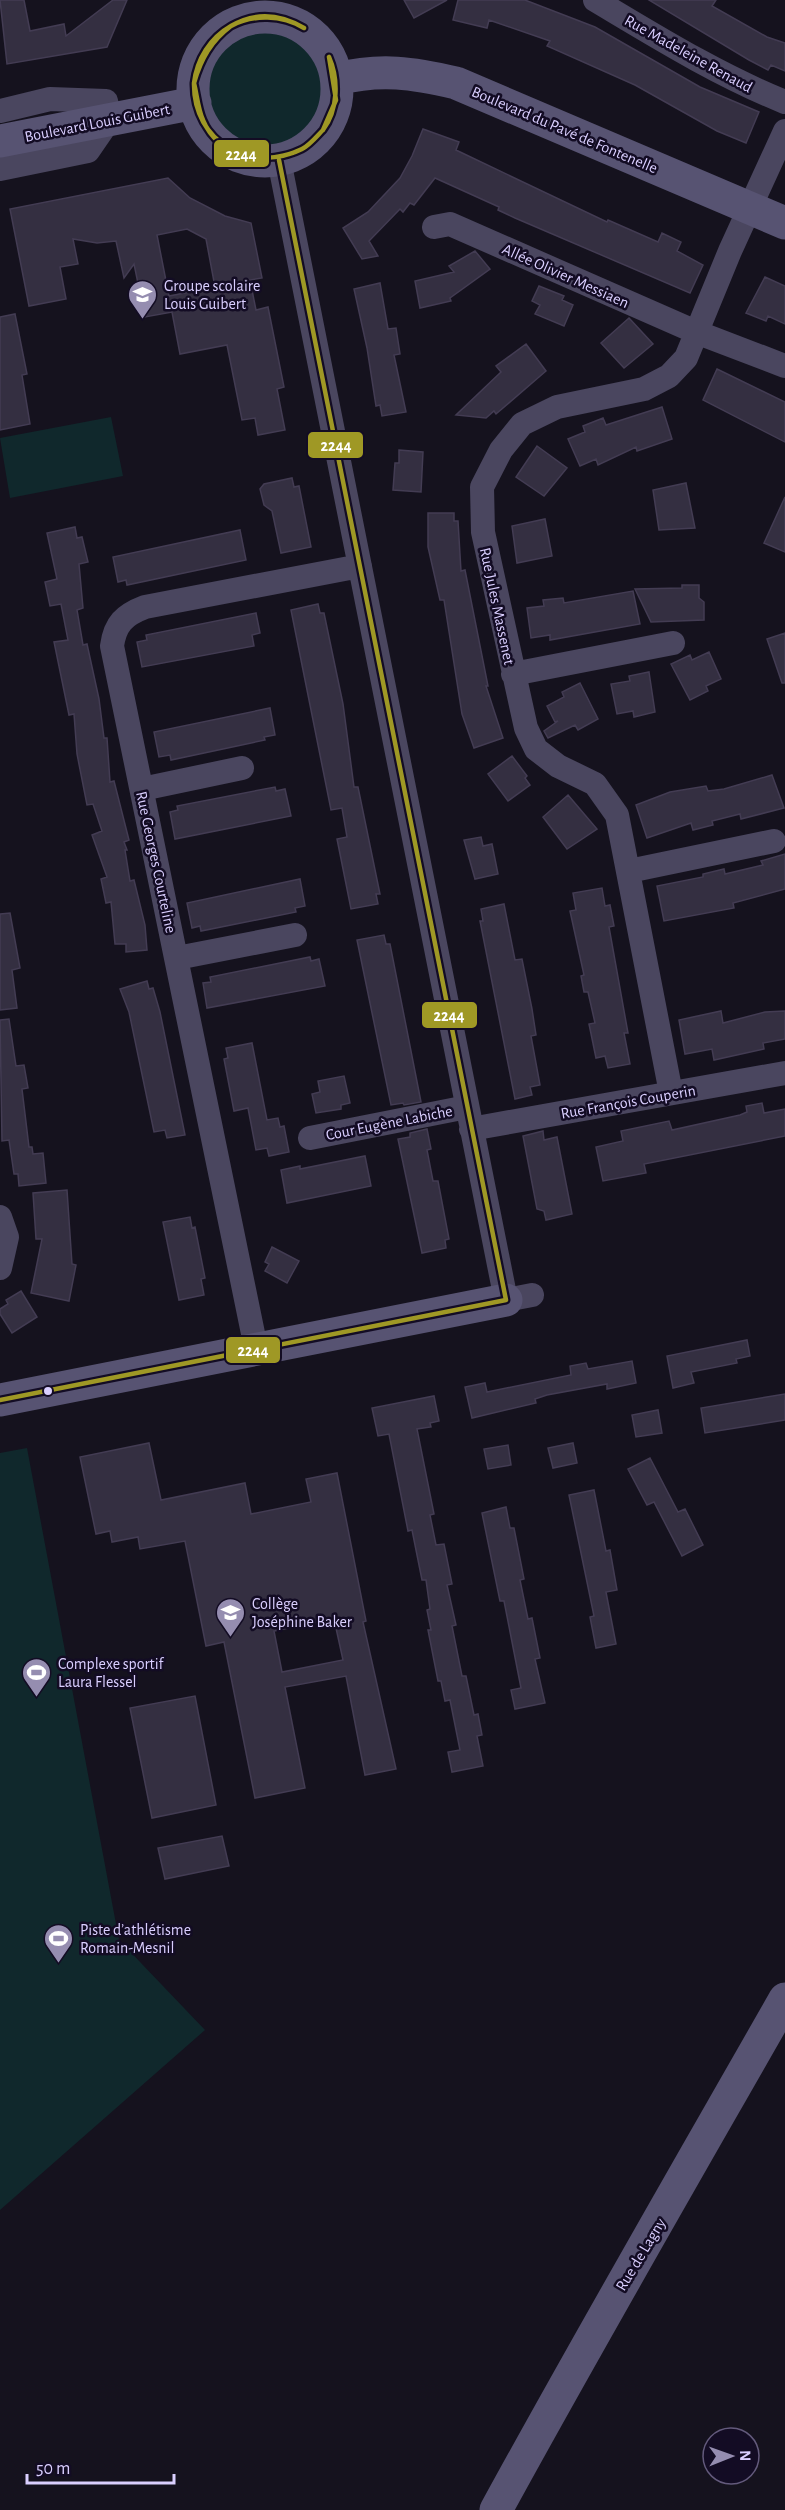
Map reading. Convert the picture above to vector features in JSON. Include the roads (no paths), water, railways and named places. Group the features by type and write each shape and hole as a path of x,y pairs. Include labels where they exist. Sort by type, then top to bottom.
{"main road":[{"path":"250,9 298,24 316,38 330,57 337,79 336,101 329,122 317,139 299,152 279,160 256,160 235,154 216,141 203,124 195,103 194,83 198,64 207,47 219,33 235,23 250,9"},
{"name":"Boulevard du Pavé de Fontenelle","path":"337,79 364,73 410,72 456,83 785,223"},
{"name":"Boulevard Louis Guibert","path":"0,141 195,103"},
{"path":"0,1400 519,1297"},
{"name":"Rue de Lagny","path":"496,2510 594,2331 687,2174 785,1999"}],"street":[{"name":"Rue Madeleine Renaud","path":"595,0 747,87 785,102"},
{"path":"0,111 50,99 106,101 110,119 88,152 0,169"},
{"name":"Rue Jules Massenet","path":"670,1093 629,871 616,815 595,784 558,766 537,749 526,728 483,532 482,487 501,450 522,424 557,406 644,389 669,376 686,358 785,131"},
{"path":"279,160 469,1118 519,1297"},
{"name":"Allée Olivier Messiaen","path":"434,227 450,224 696,332"},
{"path":"696,332 785,366"},
{"name":"Rue Georges Courteline","path":"255,1348 112,646 118,623 131,612 145,607 360,566"},
{"path":"513,674 672,643"},
{"path":"142,789 242,768"},
{"path":"629,871 774,841"},
{"path":"177,958 295,935"},
{"name":"Rue François Couperin","path":"469,1118 670,1093 785,1073"},
{"name":"Cour Eugène Labiche","path":"310,1138 469,1118"},
{"path":"0,1217 7,1238 0,1268"}],"place":[{"name":"Groupe scolaire Louis Guibert","path":"143,320"},
{"name":"Collège Joséphine Baker","path":"231,1638"},
{"name":"Complexe sportif Laura Flessel","path":"37,1698"},
{"name":"Piste d’athlétisme Romain-Mesnil","path":"59,1964"}]}
